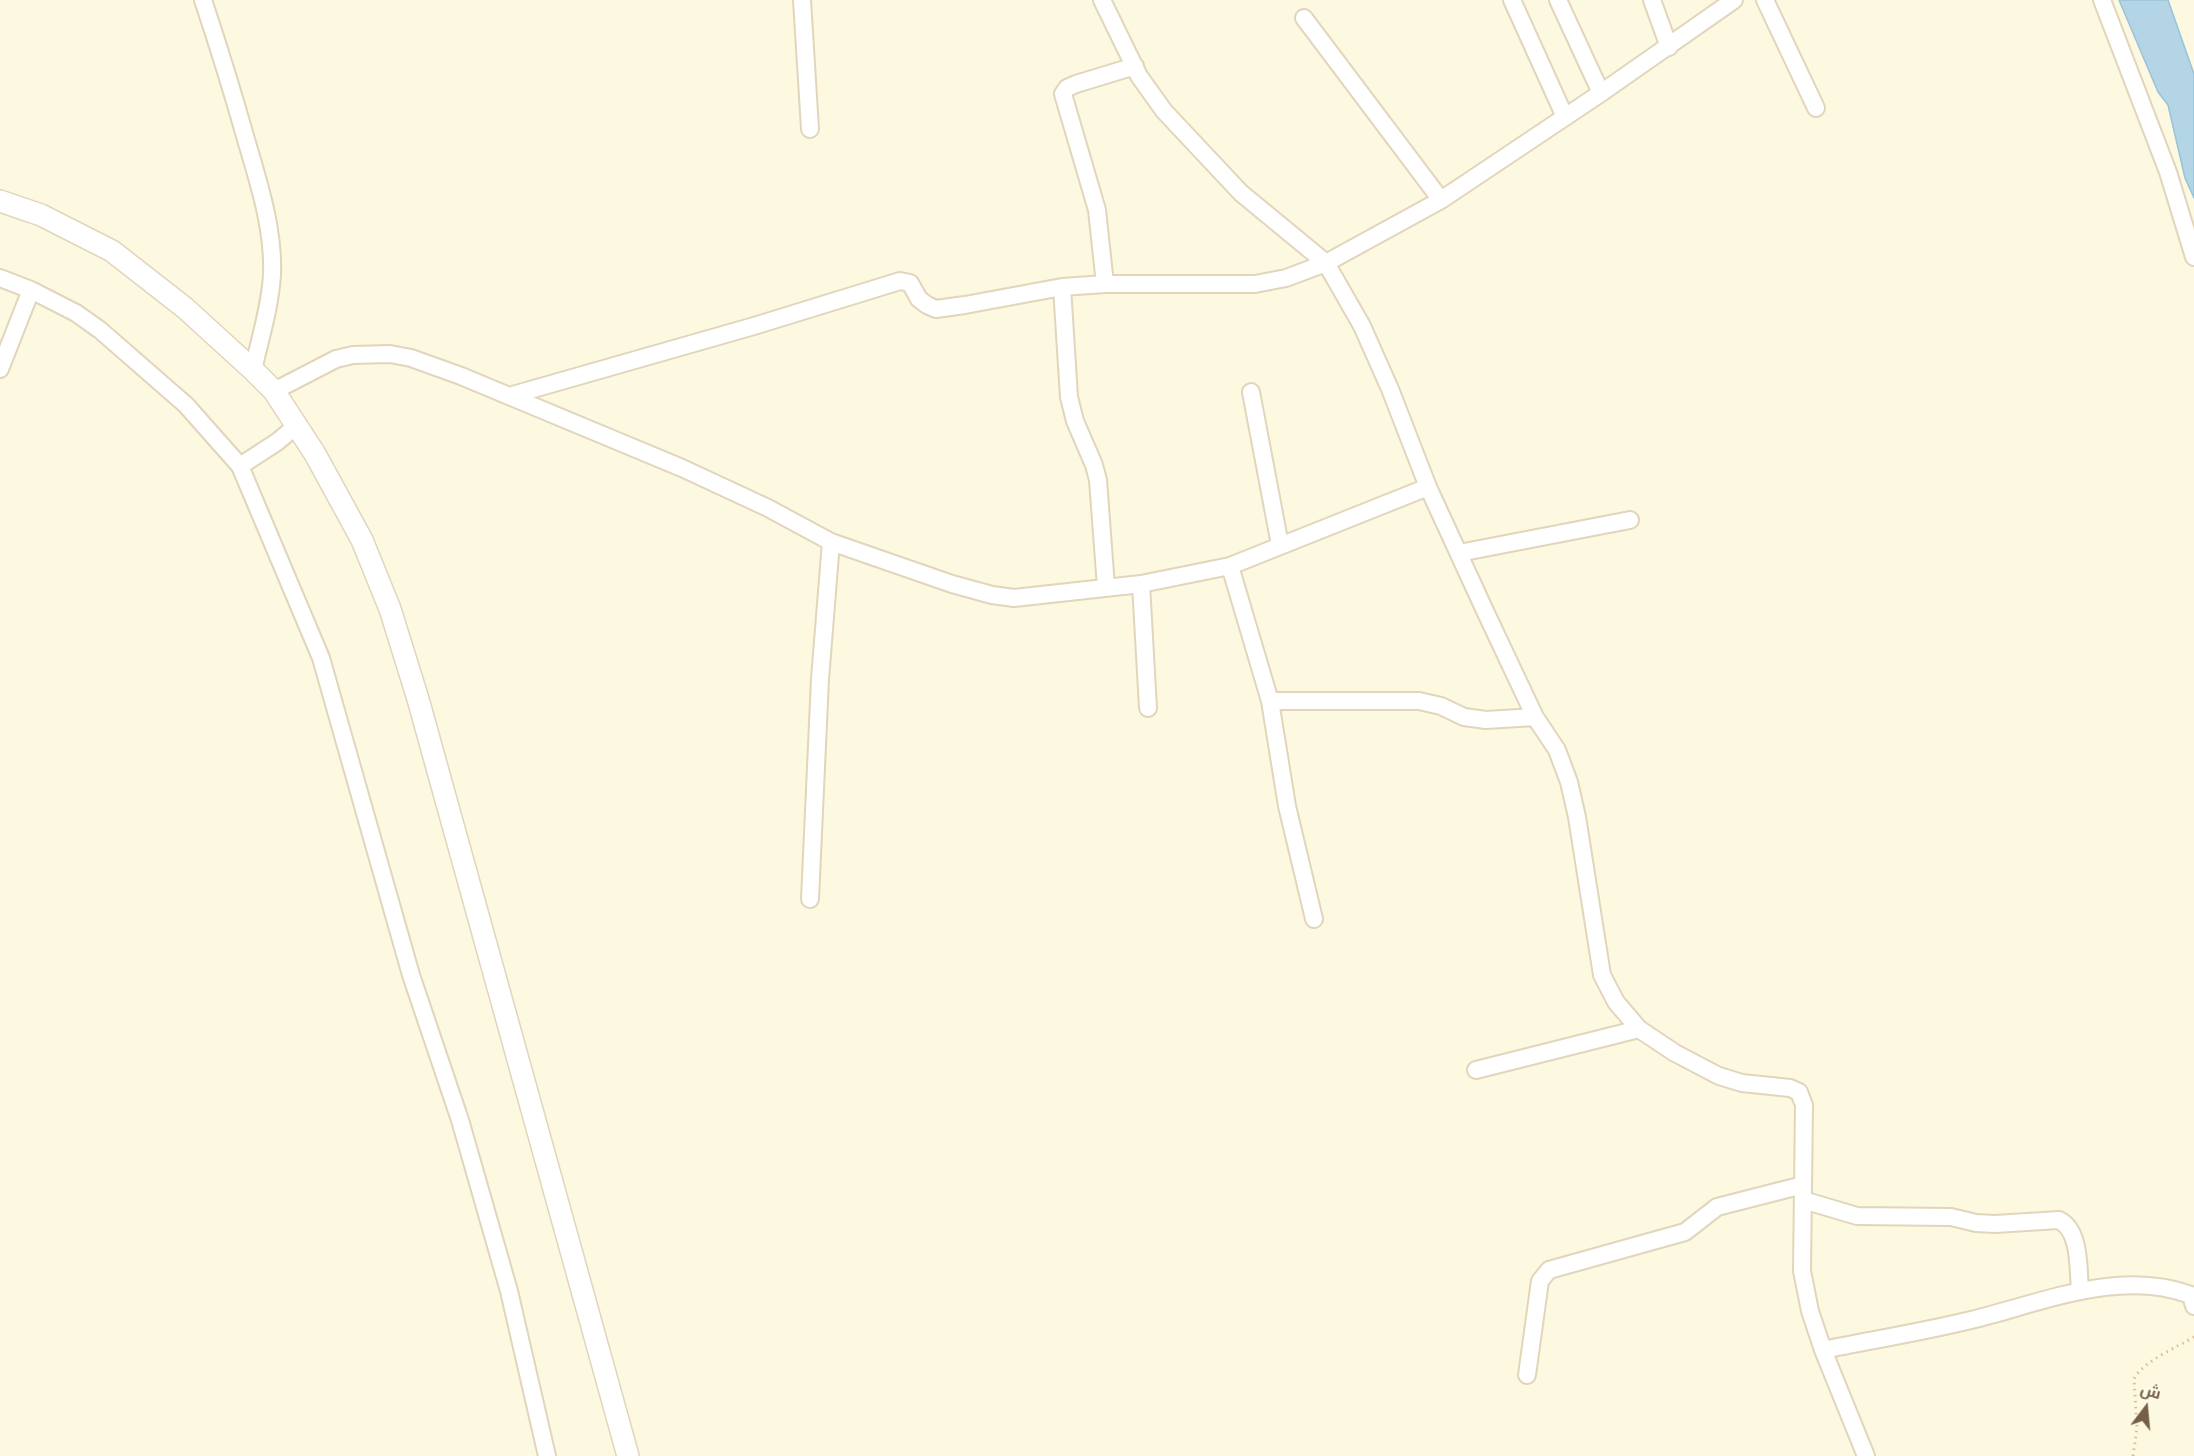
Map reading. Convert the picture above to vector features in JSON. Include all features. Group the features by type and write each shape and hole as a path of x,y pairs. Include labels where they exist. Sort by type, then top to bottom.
{"street":[{"path":"203,0 256,172 265,205 271,246 272,274 269,298 253,370"},
{"path":"802,0 810,129"},
{"path":"1102,0 1139,76 1164,111 1241,193 1326,263 1362,326 1390,389 1428,487 1535,717 1557,750 1569,782 1577,817 1602,975 1616,1002 1639,1029 1675,1053 1719,1076 1742,1083 1790,1088 1799,1092 1804,1105 1802,1271 1810,1311 1822,1350 1866,1456"},
{"path":"1512,0 1565,117"},
{"path":"1558,0 1601,93"},
{"path":"1652,0 1669,46"},
{"path":"509,396 754,326 900,281 910,283 920,299 936,309 965,306 1062,287 1105,284 1255,284 1286,278 1326,263 1441,200 1601,93 1734,0"},
{"path":"1765,0 1816,108"},
{"path":"2102,0 2168,172 2194,257"},
{"path":"1304,18 1441,200"},
{"path":"1105,284 1097,210 1063,94 1067,88 1076,84 1135,66"},
{"path":"0,201 41,215 112,251 185,308 253,370 274,391 340,498 362,540 390,609 442,783 628,1456"},
{"path":"0,278 31,290 75,313 127,352 186,405 240,466 321,658 411,975 460,1120 509,1291 547,1456"},
{"path":"1062,287 1069,397 1098,480 1106,587"},
{"path":"0,369 31,290"},
{"path":"274,391 336,359 353,355 390,354 429,364 682,468 768,508 831,542 952,584 992,595 1014,598 1141,584 1230,567 1428,487"},
{"path":"1251,392 1280,545"},
{"path":"240,466 277,442 296,426"},
{"path":"1459,553 1630,520"},
{"path":"810,899 820,679 831,542"},
{"path":"1230,567 1270,701 1287,806 1314,919"},
{"path":"1141,584 1148,708"},
{"path":"1270,701 1419,701 1442,706 1464,717 1486,720 1535,717"},
{"path":"1476,1070 1639,1029"},
{"path":"1527,1375 1540,1281 1549,1270 1685,1232 1717,1207 1803,1192 1857,1216 1951,1217 1976,1223 1995,1224 2059,1220 2065,1223 2072,1234 2076,1247 2079,1291"},
{"path":"1822,1350 1970,1320 2079,1291 2138,1285 2173,1289 2191,1294 2194,1306"}],"path":[{"path":"2133,1456 2137,1428 2134,1379 2136,1375 2146,1366 2194,1337"}],"water":[{"path":"2119,0 2168,0 2194,74 2194,198 2185,178 2168,105 2158,92"}]}
